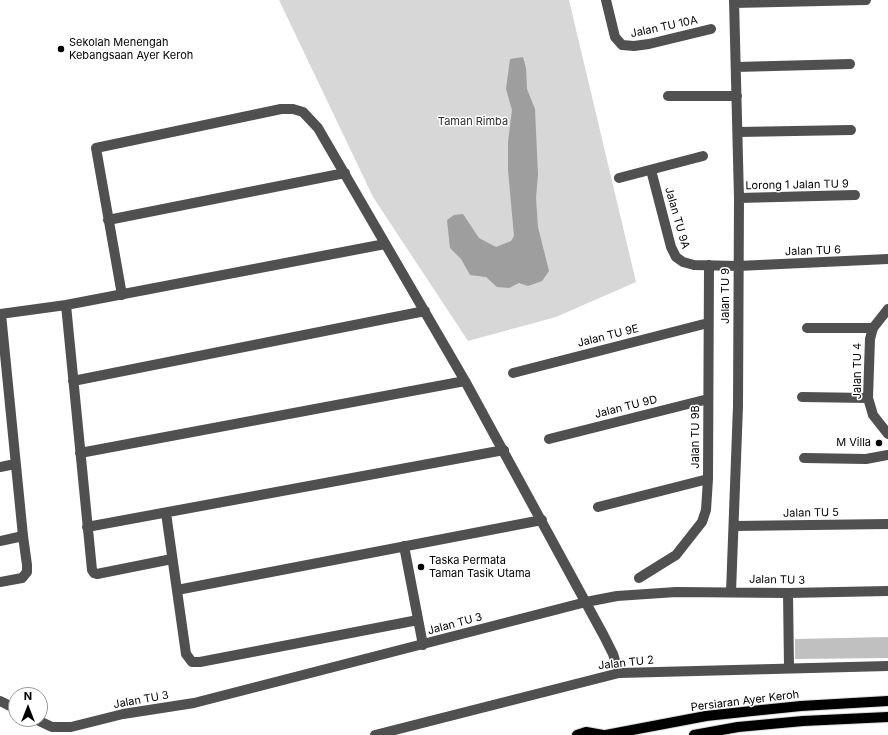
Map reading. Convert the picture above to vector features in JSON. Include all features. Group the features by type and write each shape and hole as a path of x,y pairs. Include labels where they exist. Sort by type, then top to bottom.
{"main road":[{"name":"Persiaran Ayer Keroh","path":"577,735 586,732 605,735 706,716 801,706 888,701"},
{"path":"694,735 738,727 803,721 888,716"}],"street":[{"name":"Jalan TU 10A","path":"606,0 615,37 622,45 634,46 649,44 712,29"},
{"path":"734,2 866,0"},
{"name":"Jalan TU 9","path":"731,592 738,406 739,198 734,2"},
{"path":"736,67 850,64"},
{"path":"668,96 737,96"},
{"path":"122,295 96,148 281,109 293,109 303,112 312,119 345,173 504,450 613,654 619,673"},
{"path":"738,132 852,130"},
{"path":"619,178 703,156"},
{"name":"Jalan TU 9A","path":"651,170 671,247 676,257 683,262 738,266"},
{"path":"108,220 345,173"},
{"name":"Lorong 1 Jalan TU 9","path":"739,198 855,195"},
{"path":"0,582 22,578 27,572 27,565 22,536 15,464 4,390 0,314 66,305 122,295 385,244"},
{"name":"Jalan TU 6","path":"738,266 888,260"},
{"name":"Jalan TU 9B","path":"639,578 676,555 702,522 706,510 708,479 709,265"},
{"path":"66,305 92,570 94,573 172,559"},
{"name":"Jalan TU 4","path":"888,308 873,328 870,339 868,398 873,415 888,434"},
{"path":"73,381 425,311"},
{"name":"Jalan TU 9E","path":"513,373 708,323"},
{"path":"807,328 873,328"},
{"path":"80,453 465,381"},
{"path":"802,397 868,398"},
{"name":"Jalan TU 9D","path":"549,439 708,400"},
{"path":"88,527 504,450"},
{"path":"804,458 866,459 888,455"},
{"path":"0,467 15,464"},
{"path":"598,507 708,479"},
{"path":"166,513 186,654 192,662 200,662 418,620"},
{"path":"177,590 542,520"},
{"name":"Jalan TU 5","path":"734,526 888,524"},
{"path":"0,541 22,536"},
{"path":"404,546 423,645"},
{"name":"Jalan TU 3","path":"48,725 60,731 123,714 194,703 586,602 635,595 731,592 788,593 888,591"},
{"path":"788,593 788,667"},
{"name":"Jalan TU 2","path":"375,735 619,673 788,667 888,666"}],"green space":[{"name":"Taman Rimba","path":"279,0 569,0 636,282 556,317 468,341 373,197"}],"shaded area":[{"path":"523,57 526,68 527,89 535,109 538,175 536,198 538,227 549,271 542,281 528,286 519,283 509,288 497,287 486,277 470,275 461,259 450,248 447,220 454,215 463,214 479,238 496,247 511,241 514,236 508,170 508,142 512,110 506,89 510,59"}],"building":[{"path":"888,637 888,658 795,659 795,639"}],"place":[{"name":"Sekolah Menengah Kebangsaan Ayer Keroh","path":"61,49"},
{"name":"M Villa","path":"879,443"},
{"name":"Taska Permata Taman Tasik Utama","path":"421,567"}]}
